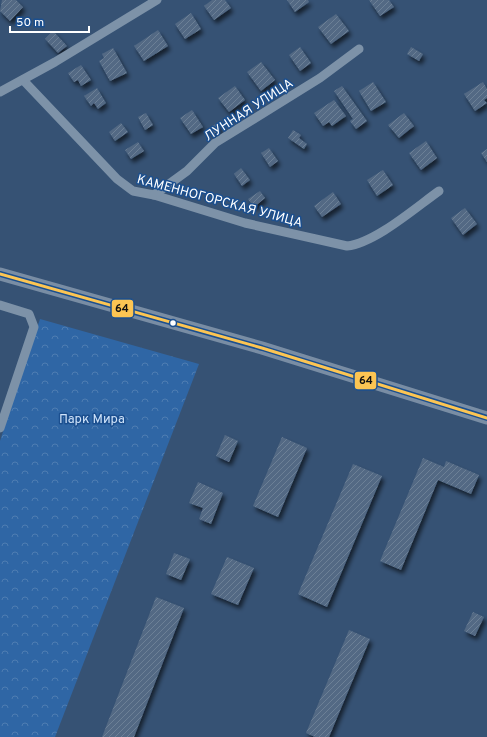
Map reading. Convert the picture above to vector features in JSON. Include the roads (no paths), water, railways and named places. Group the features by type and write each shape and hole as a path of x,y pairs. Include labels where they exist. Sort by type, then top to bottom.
{"street":[{"path":"0,92 55,62 157,0"},
{"name":"ЛУННАЯ УЛИЦА","path":"154,195 187,171 215,143 320,78 359,49"},
{"name":"КАМЕННОГОРСКАЯ УЛИЦА","path":"23,80 116,179 133,191 154,195 245,222 347,246 356,245 373,237 439,191"},
{"path":"0,274 254,346 487,418"},
{"path":"0,305 28,314 34,327 0,428"}],"park label":[{"name":"Парк Мира","path":"92,418"}]}
